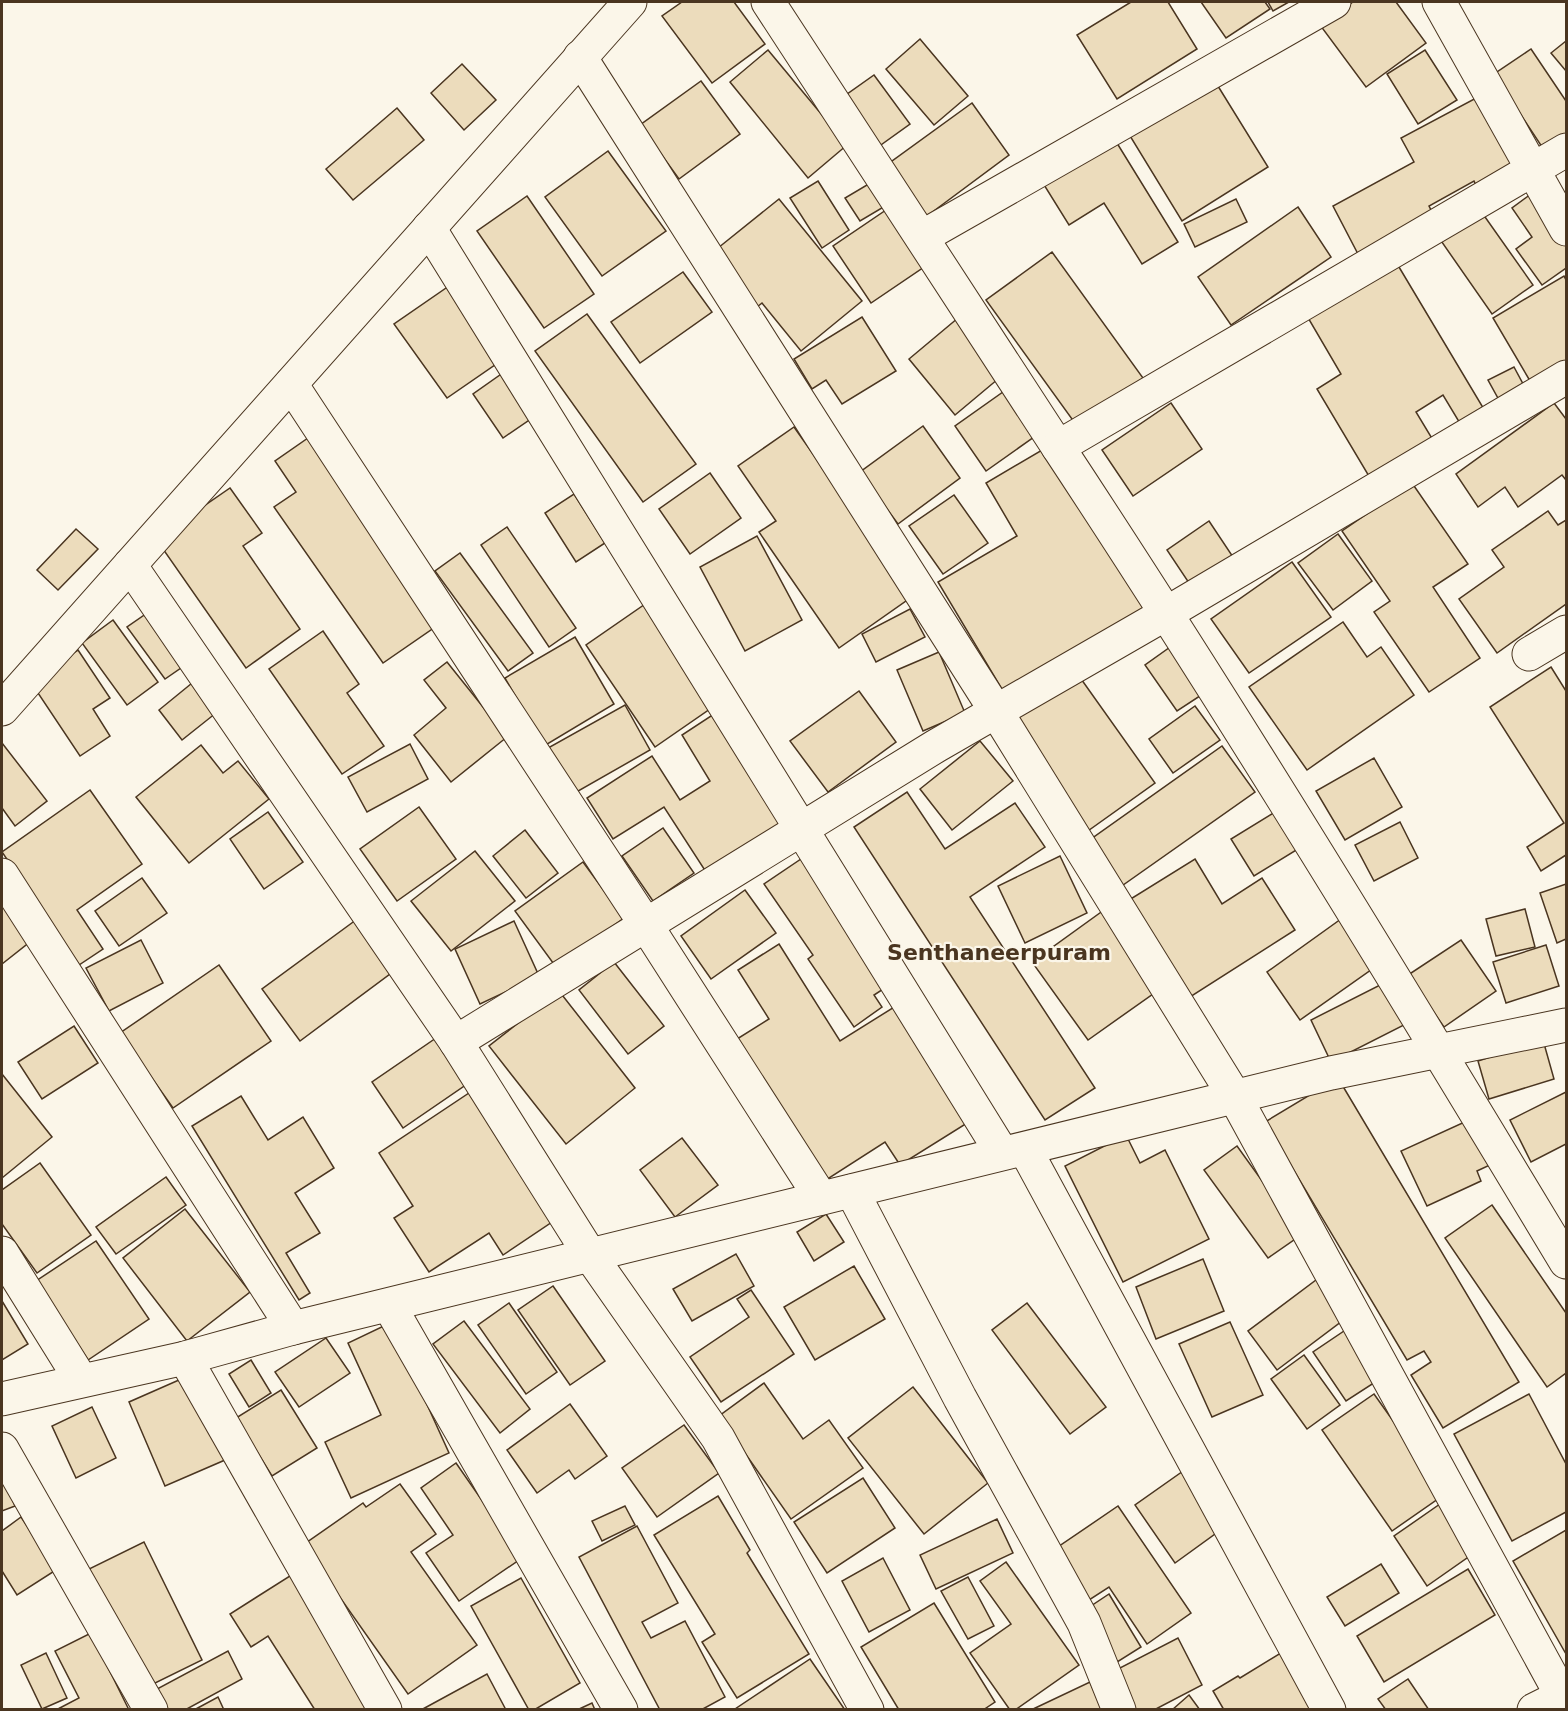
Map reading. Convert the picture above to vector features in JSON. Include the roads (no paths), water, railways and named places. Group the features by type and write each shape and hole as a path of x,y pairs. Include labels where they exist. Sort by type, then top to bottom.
{"street":[{"path":"2,709 630,2"},
{"path":"768,2 1167,613 1439,1051 1566,1262"},
{"path":"922,237 1334,2"},
{"path":"1439,2 1566,229"},
{"path":"580,57 996,711 1235,1096 1554,1700"},
{"path":"1058,447 1566,150"},
{"path":"429,228 801,829 1013,1151 1329,1710"},
{"path":"456,1042 996,711 1167,613 1566,377"},
{"path":"291,384 646,925 837,1195 960,1398 1084,1623 1119,1710"},
{"path":"130,565 456,1042 590,1255 718,1437 867,1710"},
{"path":"1529,654 1566,633"},
{"path":"2,875 292,1328"},
{"path":"2,1399 184,1358 292,1328 1331,1073 1566,1025"},
{"path":"2,1253 81,1380"},
{"path":"389,1305 621,1710"},
{"path":"184,1358 386,1710"},
{"path":"2,1449 151,1710"}],"district":[{"name":"Senthaneerpuram","path":"999,952"}]}
